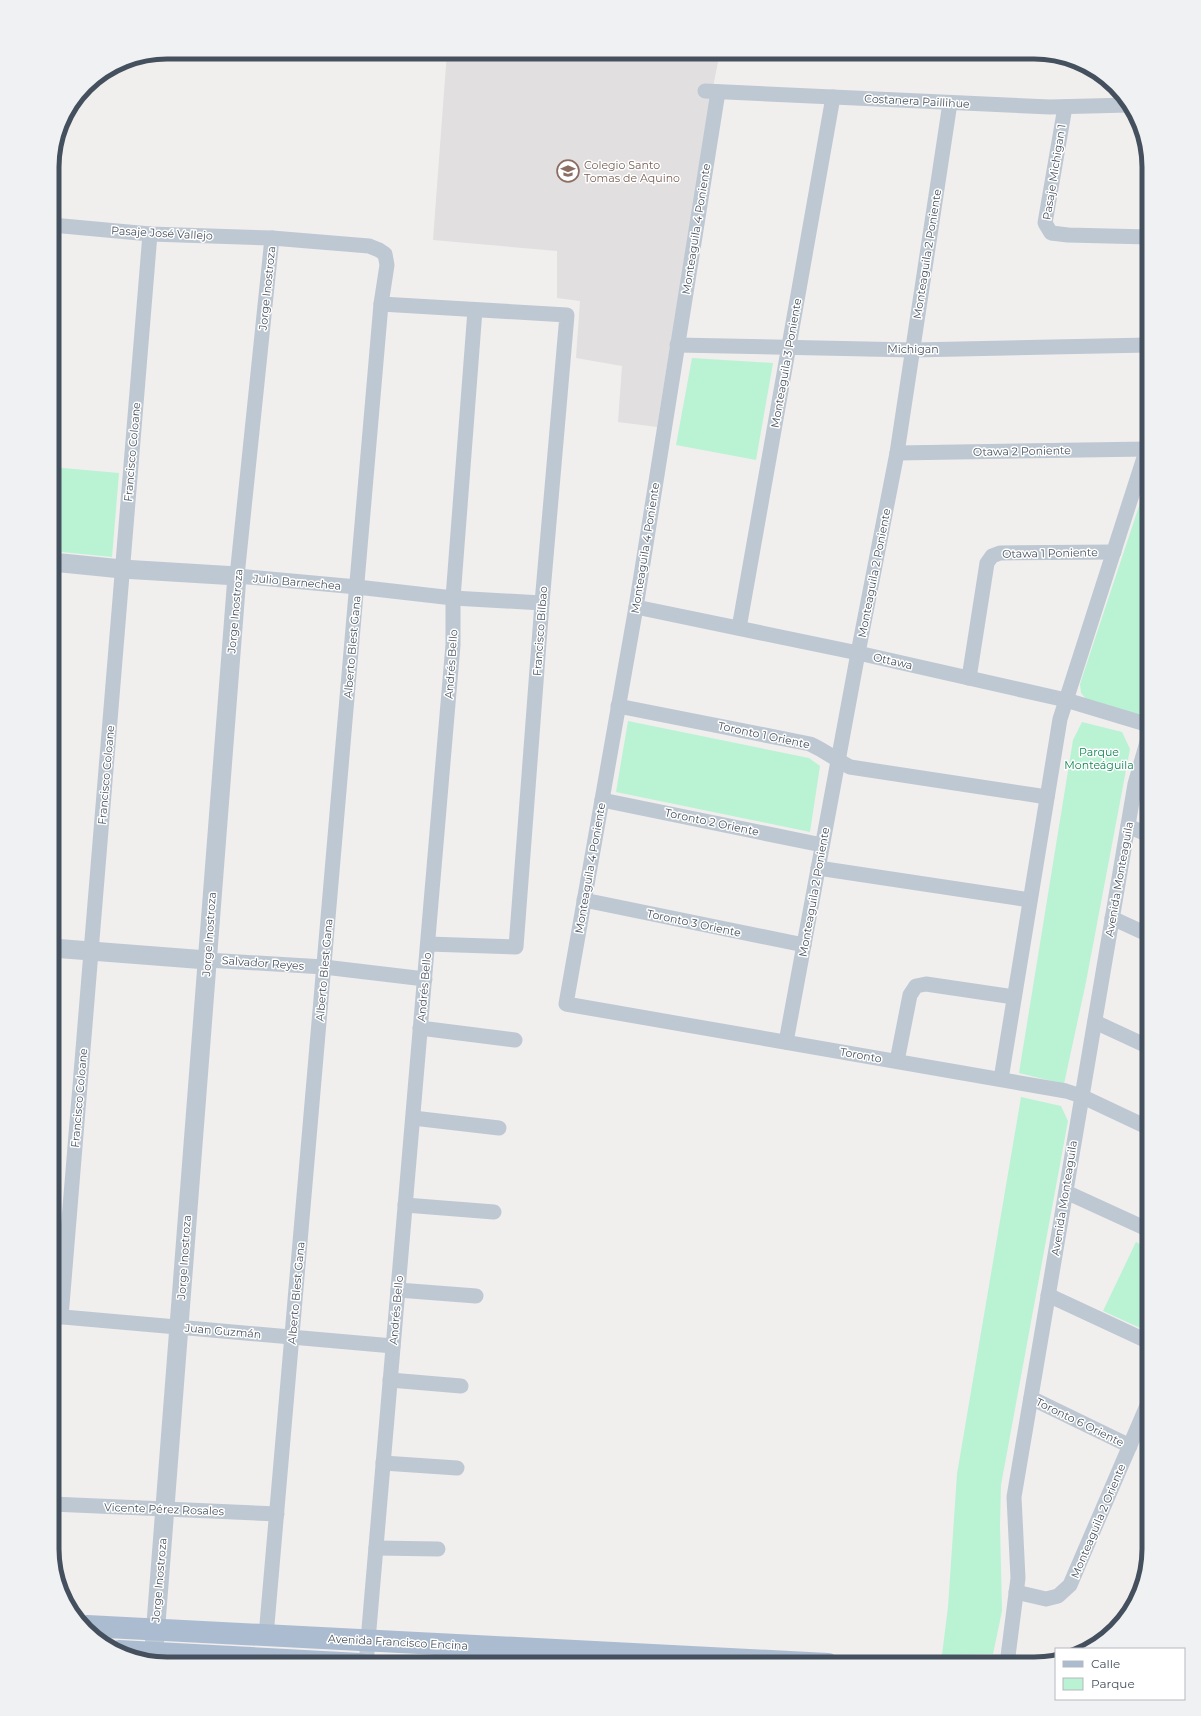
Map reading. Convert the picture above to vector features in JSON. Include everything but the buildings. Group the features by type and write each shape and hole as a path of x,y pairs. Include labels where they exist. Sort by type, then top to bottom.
{"main road":[{"name":"Avenida Francisco Encina","path":"92,1626 368,1641 439,1654 555,1657"}],"street":[{"name":"Costanera Paillihue","path":"712,92 1065,107 1122,104"},
{"name":"Monteaguila 4 Poniente","path":"566,1004 636,607 677,345 712,92"},
{"name":"Monteaguila 3 Poniente","path":"739,628 833,97"},
{"name":"Monteaguila 2 Poniente","path":"786,1042 858,653 898,453 950,103"},
{"name":"Pasaje Michigan 1","path":"1065,107 1045,223 1051,233 1068,235 1142,237"},
{"name":"Pasaje José Vallejo","path":"59,226 150,234 272,238 369,246 385,254 387,265 381,304"},
{"name":"Francisco Coloane","path":"59,1295 92,952 150,234"},
{"name":"Jorge Inostroza","path":"153,1656 237,576 272,238"},
{"path":"381,304 474,310"},
{"name":"Alberto Blest Gana","path":"266,1636 381,304"},
{"name":"Francisco Bilbao","path":"428,944 516,947 542,603 567,315 474,310"},
{"name":"Andrés Bello","path":"367,1657 454,645 453,598 474,310"},
{"name":"Michigan","path":"677,345 913,350 1142,345"},
{"name":"Otawa 2 Poniente","path":"898,453 1142,445"},
{"path":"1000,1079 1060,719 1142,464"},
{"name":"Otawa 1 Poniente","path":"969,678 987,563 992,556 1000,553 1114,552"},
{"name":"Julio Barnechea","path":"59,563 122,569 237,576 357,587 453,598 542,603"},
{"name":"Ottawa","path":"636,607 858,653 1066,700 1142,724"},
{"name":"Toronto 1 Oriente","path":"618,706 810,744 822,749 838,761 850,767 1047,797"},
{"name":"Avenida Monteaguila","path":"1009,1657 1018,1578 1014,1497 1135,784 1142,760"},
{"name":"Toronto 2 Oriente","path":"602,800 822,845"},
{"path":"1128,826 1142,832"},
{"path":"818,868 1030,900"},
{"name":"Toronto 3 Oriente","path":"584,900 804,945"},
{"path":"1112,918 1142,932"},
{"name":"Salvador Reyes","path":"59,949 324,967 425,979"},
{"path":"897,1061 910,995 916,986 926,984 1014,997"},
{"name":"Toronto","path":"566,1004 1066,1091 1081,1096 1142,1125"},
{"path":"1095,1022 1142,1045"},
{"path":"420,1028 515,1040"},
{"path":"413,1118 499,1128"},
{"path":"1066,1192 1142,1227"},
{"path":"405,1205 494,1212"},
{"path":"398,1290 476,1296"},
{"path":"1048,1295 1142,1339"},
{"name":"Juan Guzmán","path":"59,1316 393,1346"},
{"path":"390,1380 461,1386"},
{"name":"Toronto 6 Oriente","path":"1031,1398 1130,1446"},
{"name":"Monteaguila 2 Oriente","path":"1016,1592 1046,1600 1058,1596 1070,1584 1142,1418"},
{"path":"383,1463 457,1468"},
{"name":"Vicente Pérez Rosales","path":"59,1504 277,1514"},
{"path":"376,1548 438,1549"}],"shaded area":[{"name":"Colegio Santo Tomas de Aquino","path":"446,59 719,59 710,102 657,427 618,422 622,366 576,358 580,301 557,298 557,251 433,240"}],"green space":[{"path":"692,358 773,363 756,460 676,445"},
{"path":"59,468 119,473 112,557 59,552"},
{"name":"Parque Monteáguila","path":"1142,497 1142,712 1137,715 1087,700 1081,693 1080,684"},
{"path":"628,721 809,758 820,766 810,832 616,792"},
{"name":"Parque Monteáguila","path":"1082,722 1122,732 1130,749 1086,982 1064,1084 1019,1073 1073,740"},
{"path":"1021,1097 1061,1106 1068,1121 1001,1485 1000,1525 1002,1611 993,1654 942,1655 948,1607 957,1474"},
{"path":"1136,1242 1142,1245 1142,1329 1103,1311"}],"place":[{"name":"Colegio Santo Tomas de Aquino","path":"568,171"}]}
